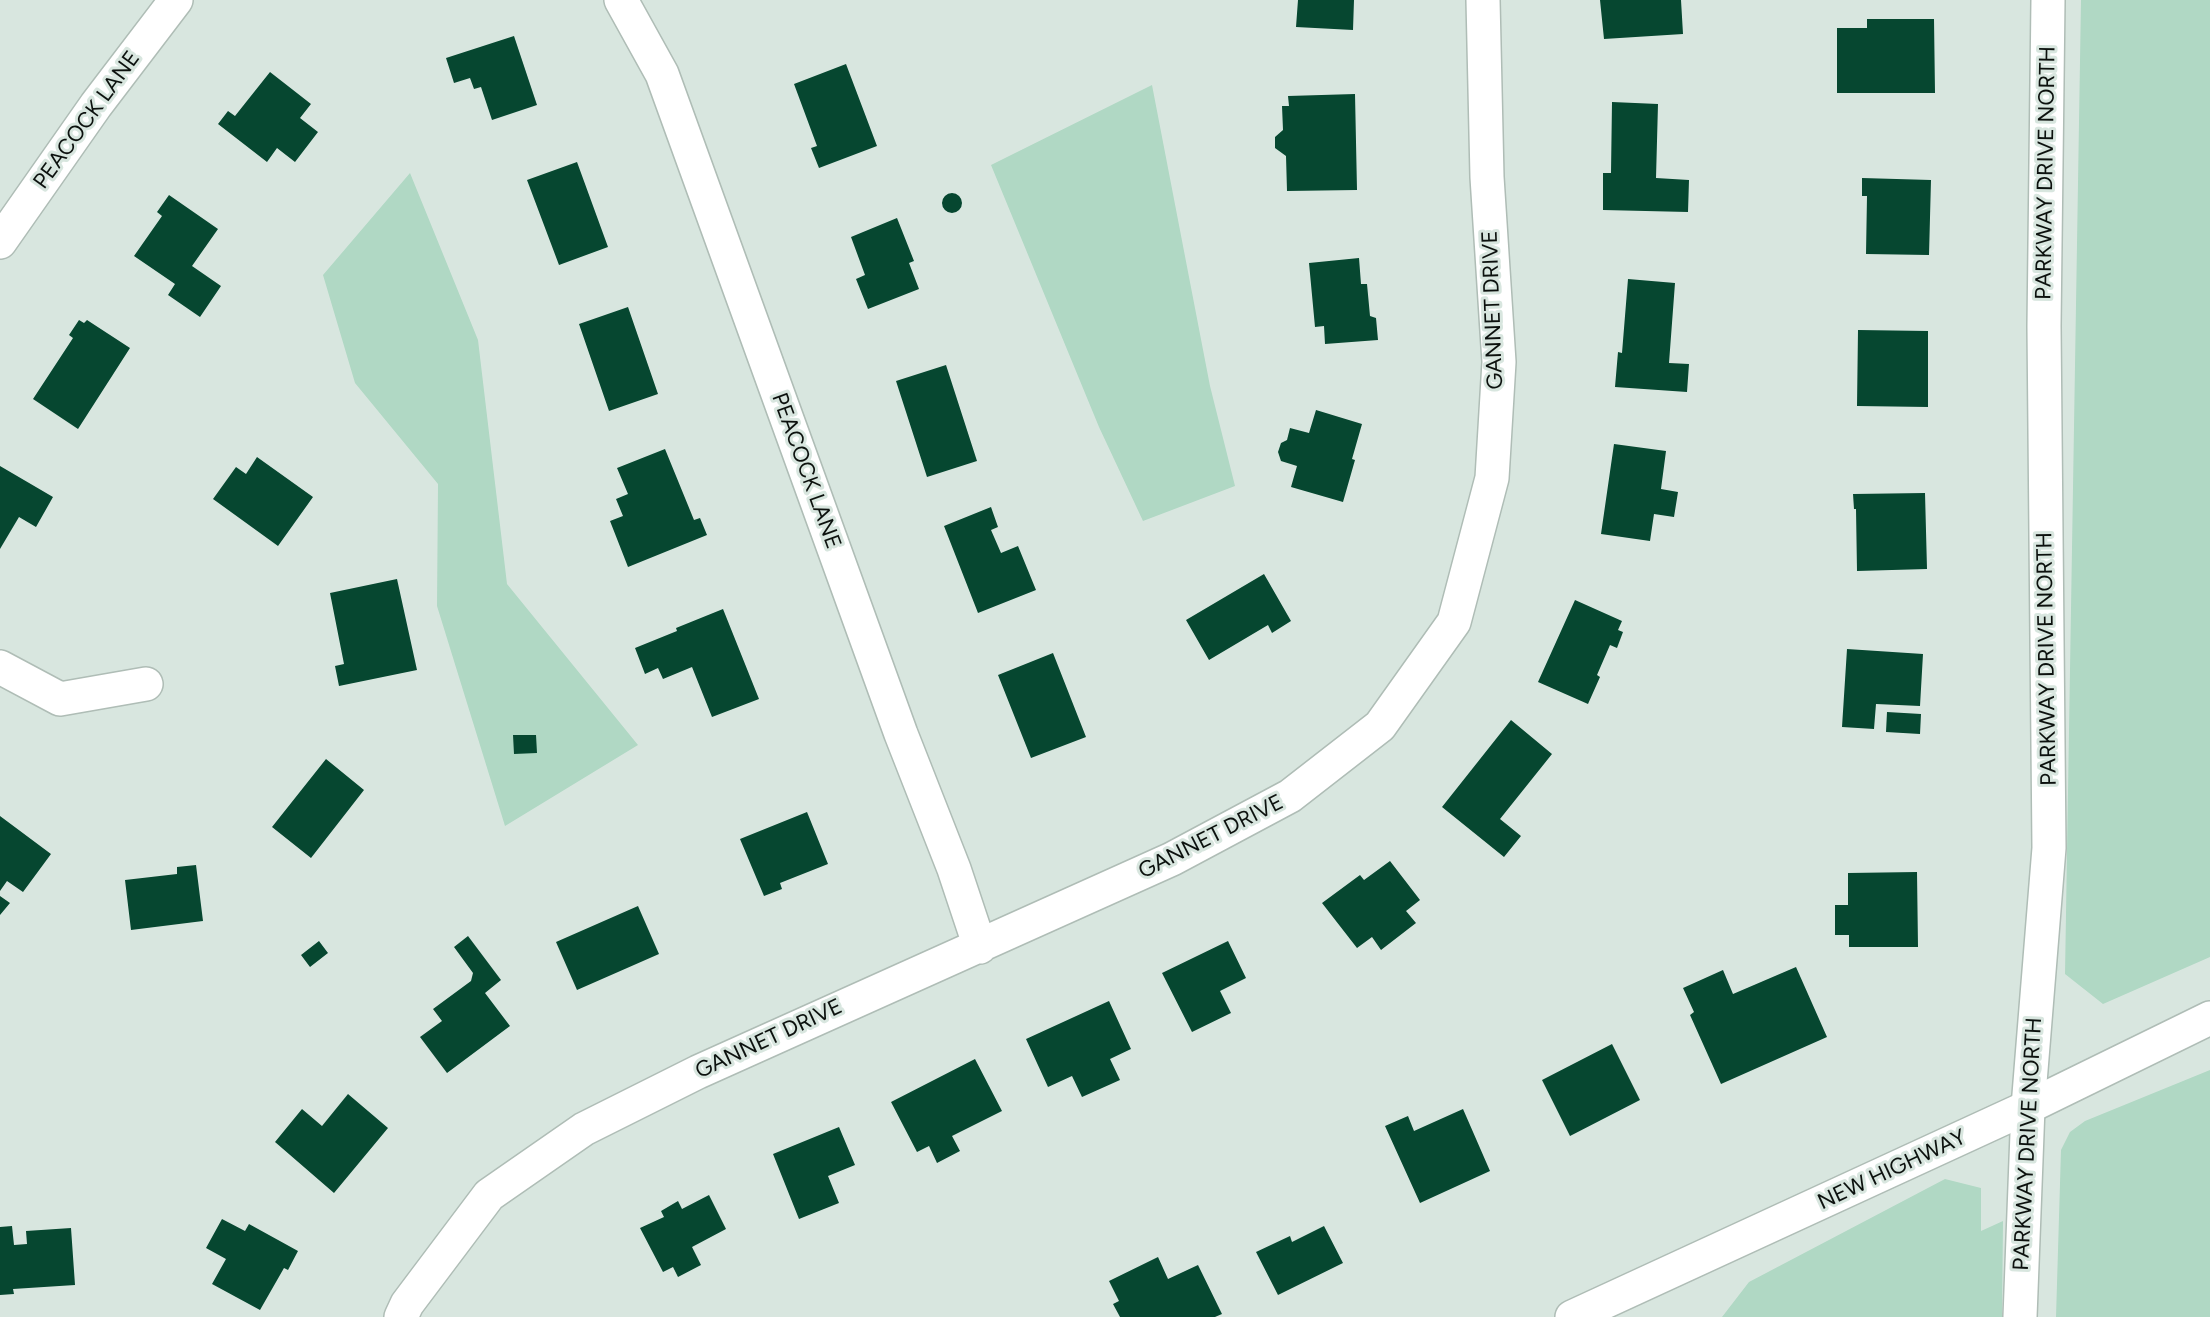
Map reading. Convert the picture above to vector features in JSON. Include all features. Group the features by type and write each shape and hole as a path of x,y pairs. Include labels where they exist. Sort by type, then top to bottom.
{"street":[{"name":"PEACOCK LANE","path":"0,242 96,105 176,0"},
{"name":"PEACOCK LANE","path":"621,0 662,74 901,734 954,869 980,947"},
{"name":"GANNET DRIVE","path":"401,1317 407,1304 489,1195 584,1129 698,1072 787,1033 871,992 980,947 1172,859 1290,796 1380,726 1454,622 1492,478 1499,363 1487,177 1484,0"},
{"name":"PARKWAY DRIVE NORTH","path":"2020,1317 2028,1107 2049,848 2044,338 2048,0"},
{"path":"0,667 60,699 146,684"},
{"name":"NEW HIGHWAY","path":"1572,1317 2028,1107 2199,1023"}],"green space":[{"path":"2081,0 2210,0 2210,957 2103,1004 2065,974"},
{"path":"1152,85 1210,386 1235,486 1143,521 1099,427 991,165"},
{"path":"410,173 478,340 507,584 638,745 505,826 437,606 438,484 355,383 323,275"},
{"path":"2210,1070 2210,1317 2056,1317 2061,1150 2070,1132 2085,1121"},
{"path":"1945,1179 1981,1188 1981,1231 2003,1221 2002,1317 1722,1317 1749,1282"}],"building":[{"path":"1298,0 1354,0 1353,30 1296,27"},
{"path":"1600,0 1681,0 1683,34 1604,39"},
{"path":"1867,19 1934,19 1935,93 1837,93 1837,28 1867,28"},
{"path":"514,36 537,105 492,120 481,87 474,89 470,78 454,83 446,58"},
{"path":"846,64 877,146 819,168 811,148 817,146 794,84"},
{"path":"270,72 311,104 300,118 318,132 295,162 277,148 267,162 218,124 228,111 235,116"},
{"path":"1355,94 1357,190 1287,191 1286,156 1275,148 1275,137 1283,130 1282,106 1289,106 1288,96"},
{"path":"1612,102 1658,104 1656,178 1689,180 1688,212 1603,210 1603,173 1611,173"},
{"path":"577,162 608,247 559,265 527,180"},
{"path":"1862,178 1931,180 1929,255 1866,254 1867,196 1862,196"},
{"path":"948,193 956,193 962,199 962,207 956,213 948,213 942,207 942,199"},
{"path":"169,195 218,229 192,266 221,286 200,317 168,295 175,284 134,256 162,216 157,212"},
{"path":"897,218 914,261 909,263 919,289 868,309 856,279 865,275 851,237"},
{"path":"1359,258 1361,284 1367,284 1370,316 1376,318 1378,340 1325,344 1324,326 1315,327 1309,263"},
{"path":"1628,279 1675,283 1669,363 1689,364 1687,392 1615,387 1618,352 1622,353"},
{"path":"628,307 658,394 609,411 579,324"},
{"path":"79,320 84,323 87,320 130,348 78,429 33,399 73,338 69,335"},
{"path":"1858,330 1928,331 1928,407 1857,406"},
{"path":"946,365 977,461 927,477 896,381"},
{"path":"1316,410 1362,424 1343,502 1291,487 1297,466 1281,461 1278,452 1281,443 1287,440 1290,428 1309,433"},
{"path":"1614,444 1666,451 1661,489 1678,492 1674,517 1654,514 1650,541 1601,534"},
{"path":"665,449 694,520 700,518 707,535 628,567 610,521 623,516 616,499 628,494 617,468"},
{"path":"257,457 313,497 278,546 213,499 236,467 246,474"},
{"path":"0,466 53,497 36,527 19,517 0,549"},
{"path":"1925,493 1927,569 1857,571 1856,509 1854,509 1853,494"},
{"path":"991,507 998,527 991,530 1001,553 1018,546 1036,590 978,613 944,526"},
{"path":"1264,574 1291,621 1272,633 1268,625 1209,660 1186,620"},
{"path":"397,579 417,670 339,686 335,666 344,664 330,593"},
{"path":"1575,600 1622,621 1618,630 1623,632 1617,648 1610,645 1597,675 1600,677 1588,704 1538,682"},
{"path":"723,609 759,699 712,717 692,667 663,679 658,668 645,674 635,648"},
{"path":"1847,649 1923,654 1920,706 1876,704 1874,729 1842,727"},
{"path":"1053,653 1086,737 1031,758 998,675"},
{"path":"1887,712 1921,714 1920,734 1886,732"},
{"path":"1511,720 1552,754 1500,819 1521,836 1504,857 1442,807"},
{"path":"513,735 536,735 537,753 514,754"},
{"path":"326,759 364,790 311,858 272,827"},
{"path":"807,812 828,864 780,883 782,889 764,896 740,839"},
{"path":"0,816 51,854 23,892 7,881 0,891"},
{"path":"1390,861 1420,900 1406,911 1416,923 1381,950 1372,937 1357,948 1322,903 1360,875 1364,880"},
{"path":"196,865 203,921 131,930 125,880 177,874 177,867"},
{"path":"1917,872 1918,947 1849,947 1849,935 1835,935 1835,905 1848,905 1848,873"},
{"path":"0,896 10,903 0,915"},
{"path":"638,906 659,954 577,990 556,942"},
{"path":"468,936 501,980 485,993 510,1026 447,1073 420,1037 442,1021 433,1009 471,981 473,973 454,947"},
{"path":"319,941 328,953 310,967 301,955"},
{"path":"1228,941 1246,978 1220,991 1231,1013 1192,1032 1162,973"},
{"path":"1796,967 1827,1037 1721,1084 1690,1015 1694,1012 1683,988 1723,970 1733,994"},
{"path":"1109,1001 1131,1049 1110,1059 1120,1080 1082,1097 1072,1076 1048,1087 1026,1039"},
{"path":"1612,1044 1640,1100 1570,1136 1542,1080"},
{"path":"975,1059 1002,1111 952,1136 960,1151 937,1163 929,1146 917,1152 891,1102"},
{"path":"348,1094 388,1128 334,1193 275,1142 302,1109 322,1126"},
{"path":"1463,1109 1490,1171 1420,1203 1385,1126 1408,1116 1414,1131"},
{"path":"839,1127 855,1165 828,1176 839,1203 799,1219 773,1154"},
{"path":"709,1195 726,1229 692,1247 701,1265 678,1277 673,1267 663,1272 640,1228 664,1217 661,1211 678,1201 682,1209"},
{"path":"222,1219 245,1231 249,1224 298,1251 288,1270 284,1268 260,1310 212,1284 226,1259 206,1248"},
{"path":"12,1226 14,1245 27,1244 26,1231 71,1228 75,1285 13,1289 14,1294 0,1295 0,1227"},
{"path":"1324,1226 1343,1263 1278,1295 1256,1252 1290,1236 1292,1242"},
{"path":"1158,1257 1168,1279 1198,1265 1222,1314 1215,1317 1120,1317 1113,1304 1119,1301 1109,1281"}]}
